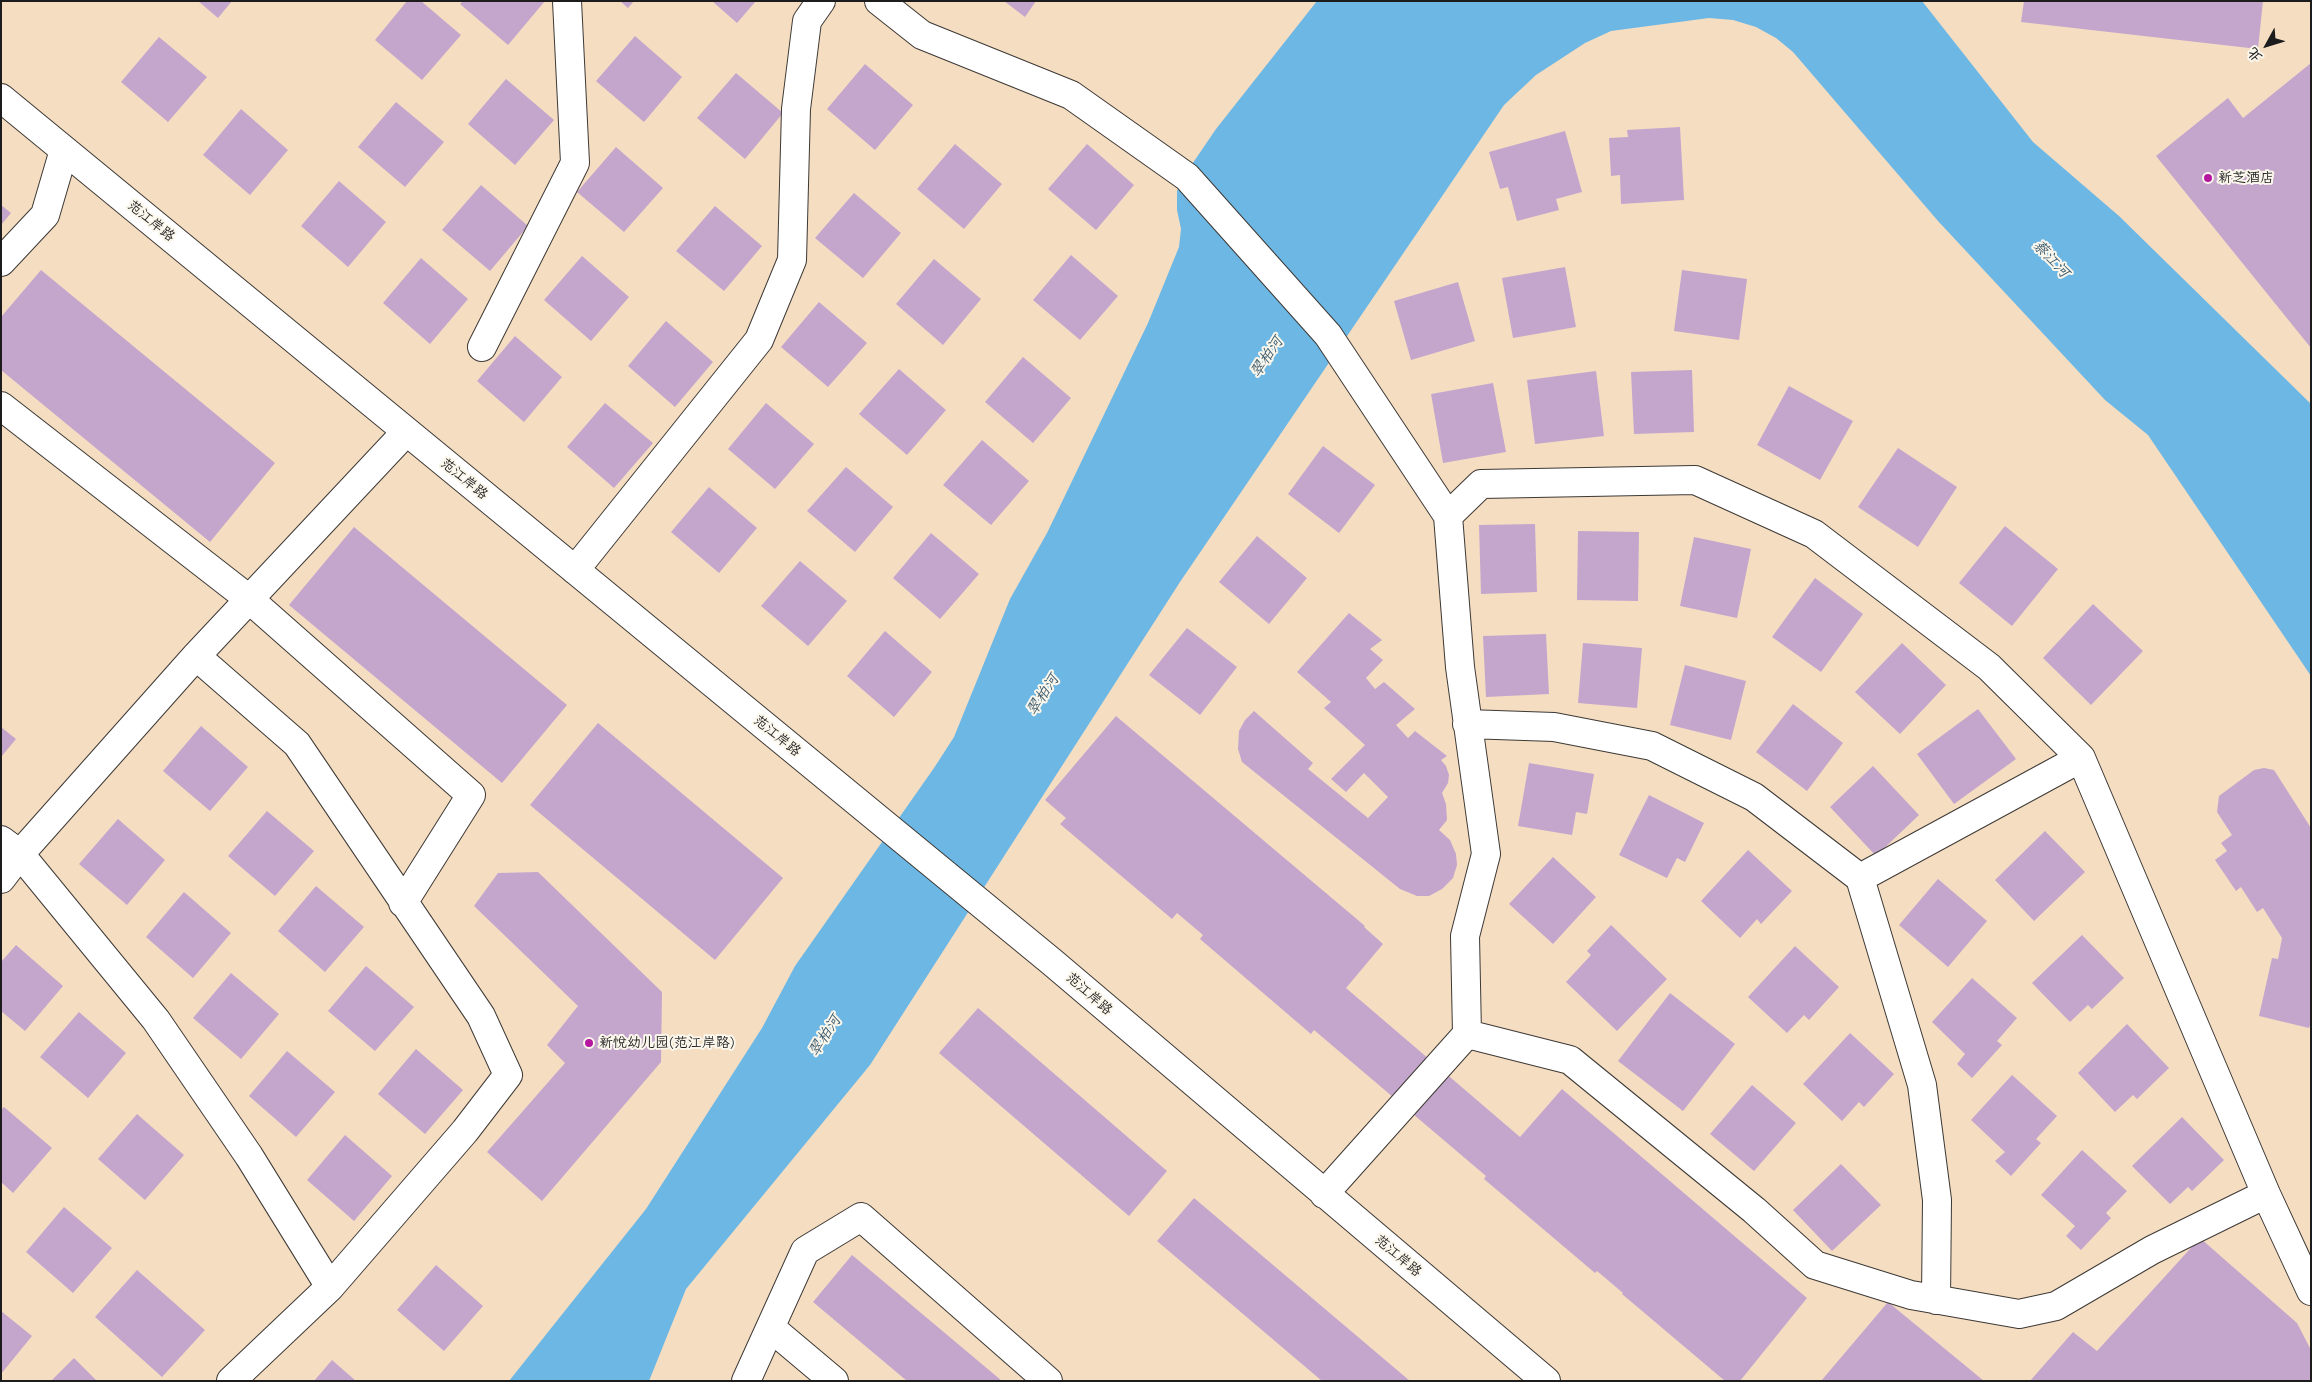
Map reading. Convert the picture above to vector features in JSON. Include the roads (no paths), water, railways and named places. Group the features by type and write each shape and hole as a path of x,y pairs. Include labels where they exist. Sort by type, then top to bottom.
{"street":[{"path":"482,347 575,163 567,1"},
{"path":"575,570 759,340 792,260 796,109 806,21 821,1"},
{"path":"879,1 922,35 1072,95 1187,177 1328,335 1448,516 1460,666 1486,854 1465,936 1467,1034 1324,1194"},
{"name":"范江岸路","path":"1,98 1052,962 1546,1381"},
{"path":"1,262 45,215 64,150"},
{"path":"1,406 249,599 471,794 403,904"},
{"path":"1,879 11,847 196,656 406,432"},
{"path":"1448,516 1481,484 1695,480 1814,534 1989,667 2081,758 2266,1194 2311,1291"},
{"path":"196,656 298,744 403,904 480,1016 508,1075 465,1131 330,1287 231,1381"},
{"path":"1467,724 1554,727 1652,746 1754,797 1860,878 1922,1085 1937,1200 1936,1300"},
{"path":"1860,878 2081,758"},
{"path":"11,847 156,1020 249,1156 330,1287"},
{"path":"1467,1034 1570,1060 1754,1210 1815,1265 1911,1295 2019,1314 2056,1306 2152,1250 2266,1194"},
{"path":"746,1381 805,1251 861,1217 1048,1381"},
{"path":"771,1328 834,1381"}],"water":[{"path":"1317,1 1922,1 2033,142 2119,216 2311,404 2311,676 2148,435 2105,400 1938,221 1793,52 1776,38 1756,27 1733,20 1709,18 1611,31 1585,43 1536,75 1504,105 1180,582 870,1065 686,1289 649,1381 509,1381 646,1209 762,1028 795,966 954,737 1010,599 1047,533 1148,323 1179,247 1181,229 1177,210 1177,191 1186,173 1216,129"}],"place":[{"name":"新芝酒店","path":"2208,178"},
{"name":"新悦幼儿园(范江岸路)","path":"589,1043"}],"water label":[{"name":"蔡江河","path":"2051,259"},
{"name":"翠柏河","path":"1267,357"},
{"name":"翠柏河","path":"1043,695"},
{"name":"翠柏河","path":"825,1036"}]}
